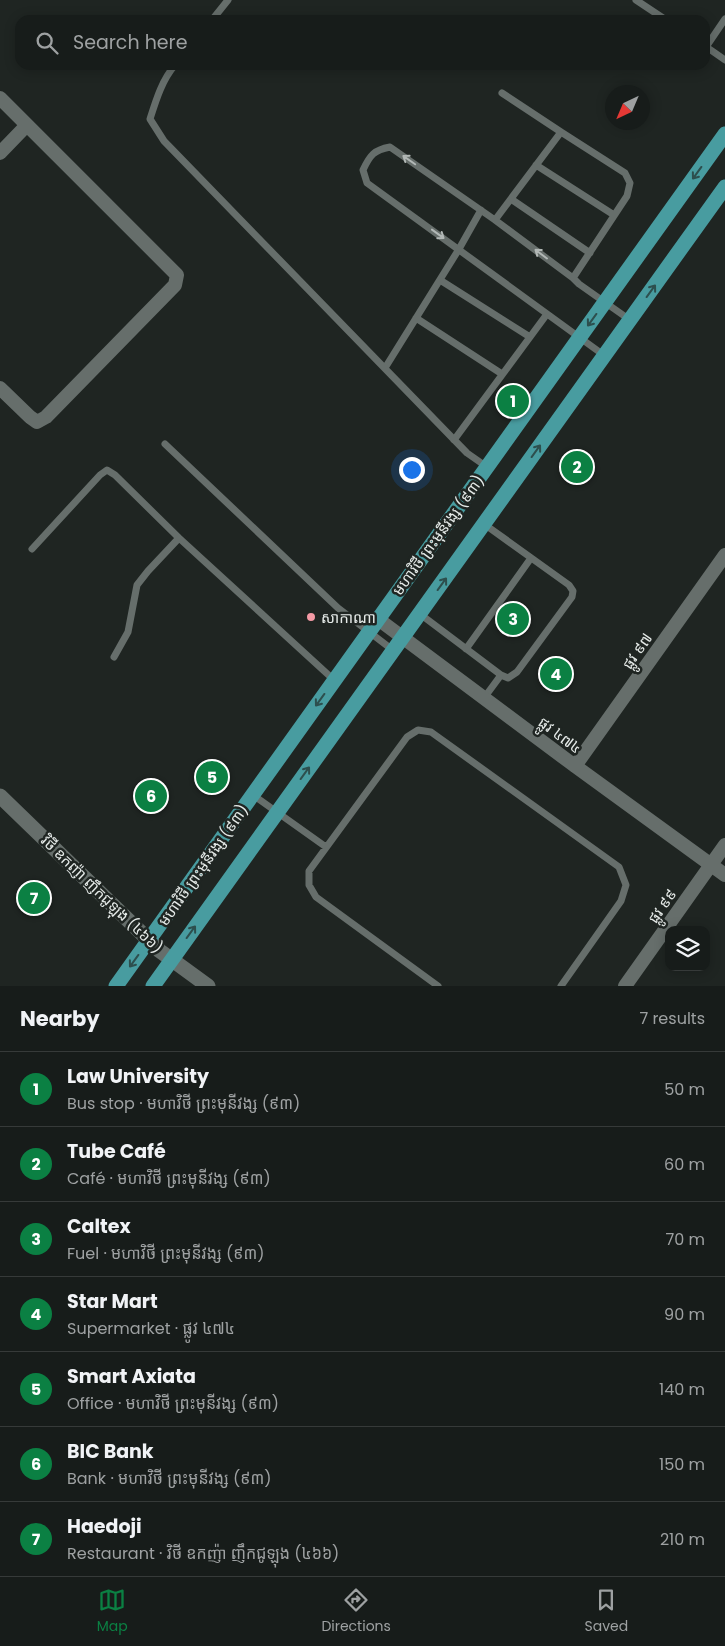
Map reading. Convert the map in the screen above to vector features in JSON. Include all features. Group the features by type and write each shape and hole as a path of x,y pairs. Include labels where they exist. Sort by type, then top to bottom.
{"highway":[{"name":"មហាវិថី ព្រះមុនីវង្ស (៩៣)","path":"116,986 725,134"},
{"name":"មហាវិថី ព្រះមុនីវង្ស (៩៣)","path":"153,986 725,187"}],"street":[{"path":"0,98 177,275 175,285 46,416 37,422 0,388"},
{"path":"0,153 27,125"},
{"name":"ផ្លូវ ៩៧","path":"576,766 725,555"},
{"name":"ផ្លូវ ៤៧៤","path":"378,619 725,875"},
{"name":"វិថី ឧកញ៉ា ញឹកជូឡុង (៤៦៦)","path":"0,796 160,951 208,986"},
{"name":"ផ្លូវ ៩៩","path":"625,986 725,845"}],"lane":[{"path":"216,15 228,0"},
{"path":"636,0 658,15"},
{"path":"710,39 725,19"},
{"path":"710,50 725,60"},
{"path":"170,70 156,100 150,119 164,141 454,440 467,453 487,467"},
{"path":"502,93 625,173 630,183 627,196 573,278"},
{"path":"495,220 561,132"},
{"path":"605,356 367,182 363,170 369,158 379,149 390,147 495,220 630,320"},
{"path":"536,165 614,215"},
{"path":"511,199 590,253"},
{"path":"385,368 481,210"},
{"path":"440,280 530,337"},
{"path":"454,440 547,314"},
{"path":"416,318 502,374"},
{"path":"165,444 338,608 394,651"},
{"path":"32,549 100,475 107,470 115,475 179,538 335,680"},
{"path":"420,614 501,675 508,678 517,672 572,597 573,591 569,585 484,524"},
{"path":"114,657 128,632 137,585 179,538"},
{"path":"466,649 531,558"},
{"path":"484,698 501,675"},
{"path":"438,986 316,897 309,885 310,871 326,848 407,736 418,730 431,732 619,867 626,885 621,901 561,986"},
{"path":"253,794 326,848"}],"place":[{"name":"Law University","path":"513,401"},
{"name":"Tube Café","path":"577,467"},
{"name":"សាកាណា","path":"311,617"},
{"name":"Caltex","path":"513,619"},
{"name":"Star Mart","path":"556,674"},
{"name":"Smart Axiata","path":"212,777"},
{"name":"BIC Bank","path":"151,796"},
{"name":"Haedoji","path":"34,898"}]}
